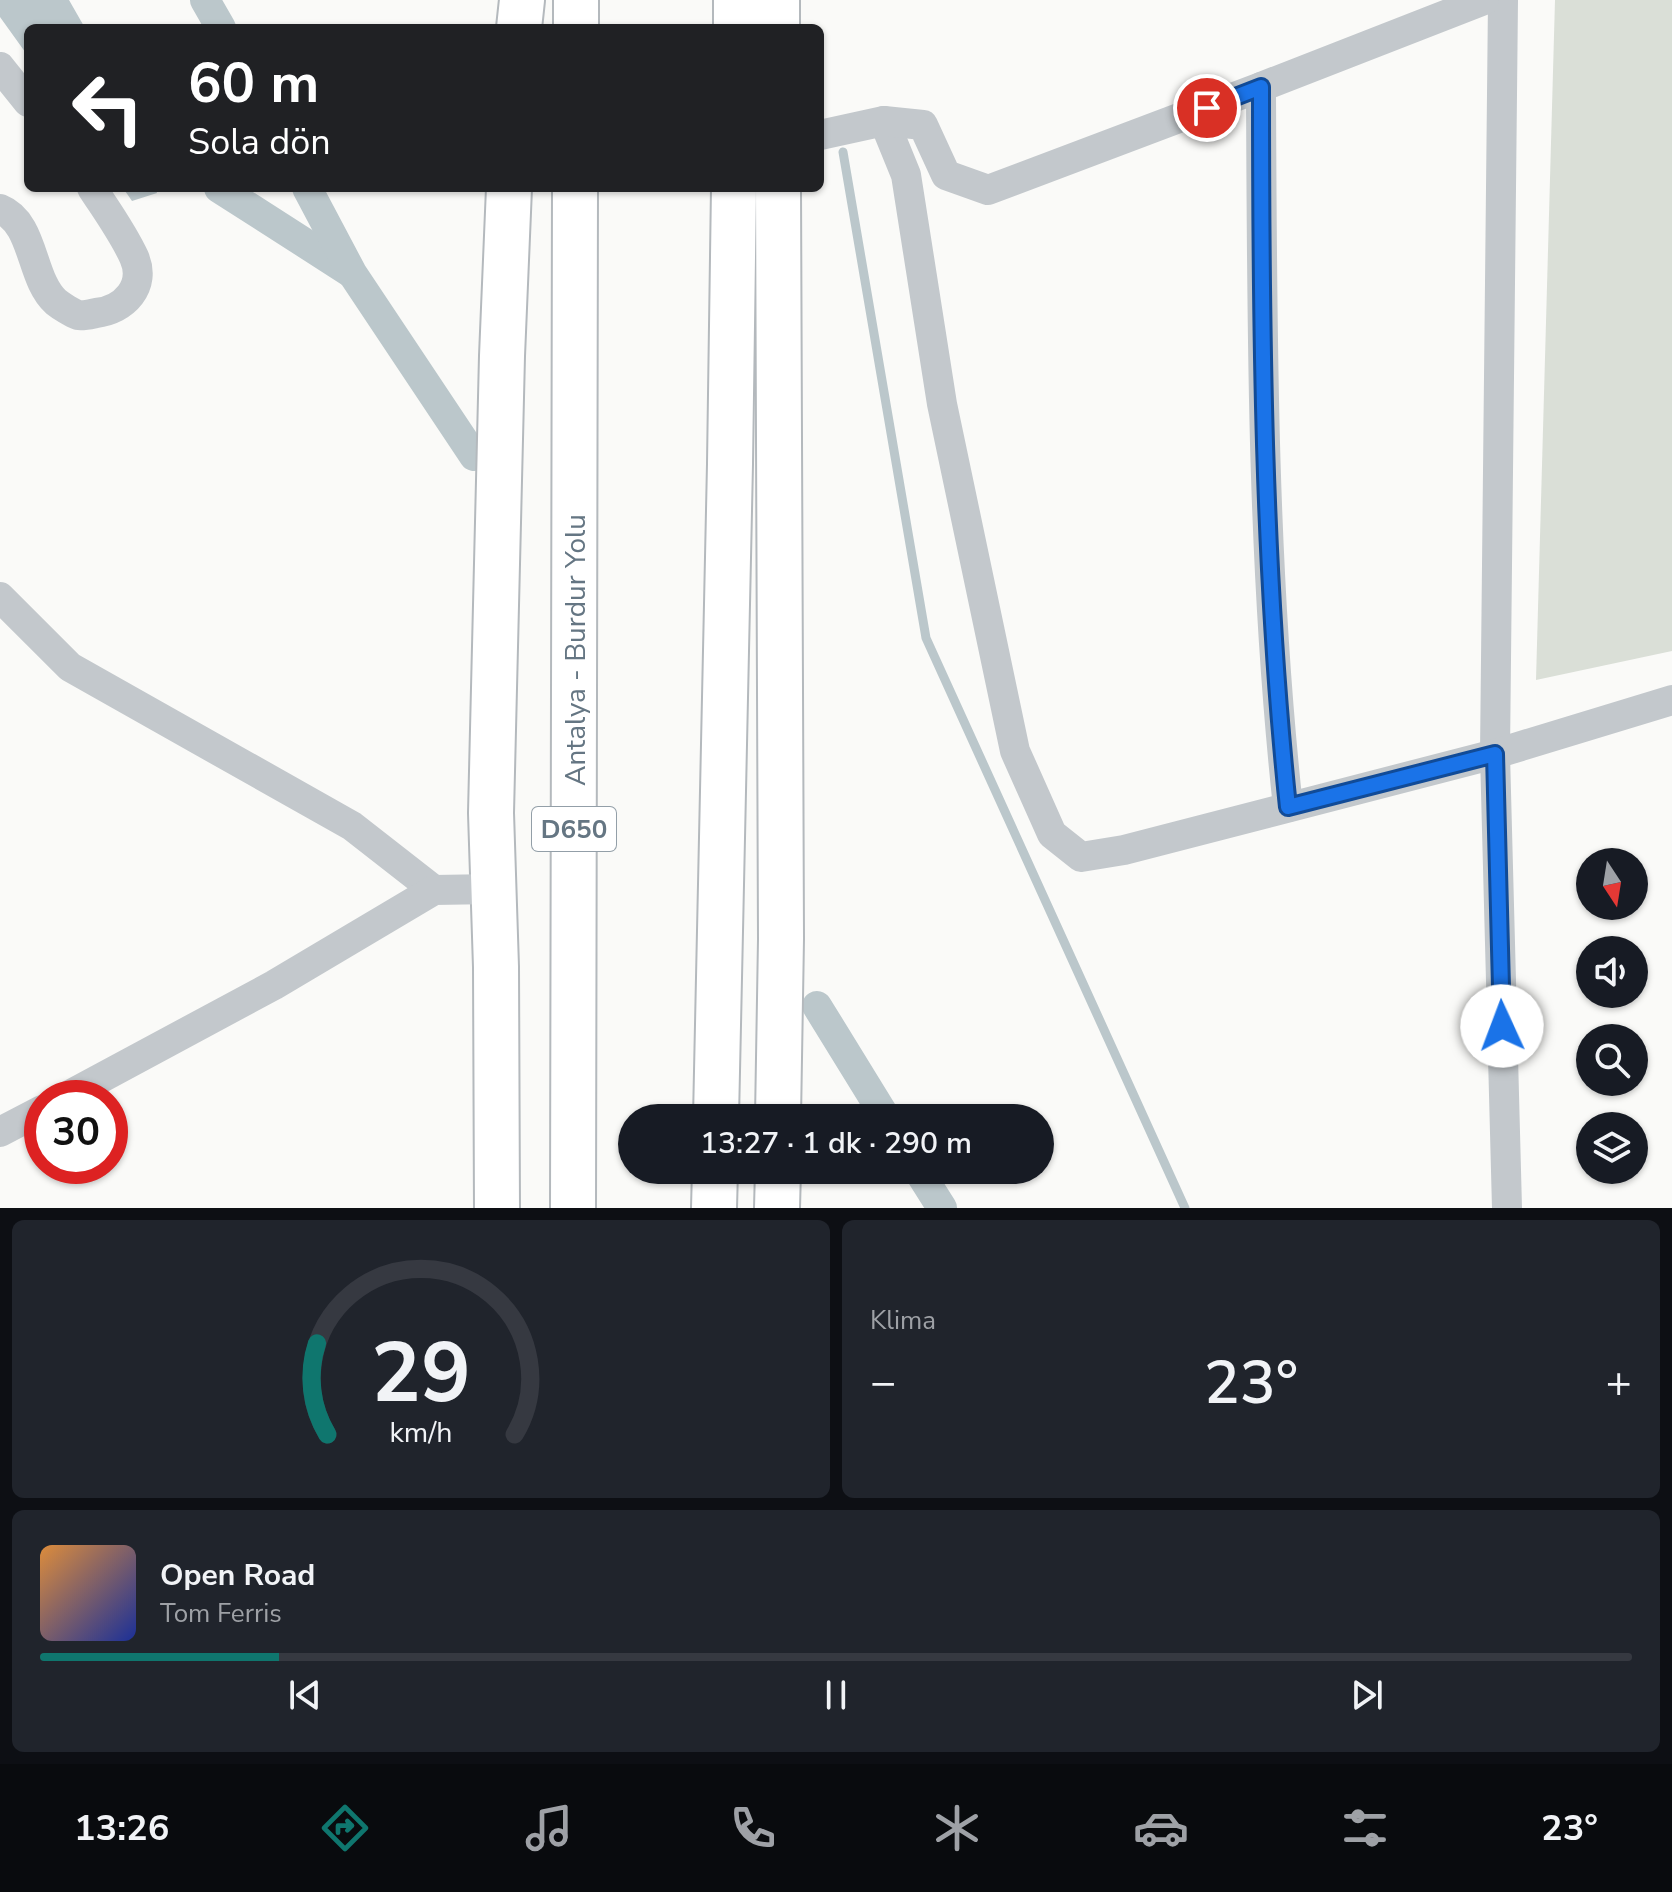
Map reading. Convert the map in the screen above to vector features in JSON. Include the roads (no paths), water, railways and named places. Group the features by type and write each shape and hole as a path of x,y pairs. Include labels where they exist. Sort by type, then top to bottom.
{"highway":[{"path":"519,24 522,0"},
{"path":"576,0 576,24"},
{"path":"736,0 736,24"},
{"path":"777,0 777,24"},
{"path":"497,1208 496,967 491,813 509,192"},
{"name":"Antalya - Burdur Yolu","path":"573,1208 575,192"},
{"path":"716,1104 734,192"},
{"path":"778,192 781,939 778,1098"},
{"path":"714,1208 715,1184"},
{"path":"777,1208 778,1184"}],"street":[{"path":"824,134 884,121 923,125 946,175 988,190 1484,0"},
{"path":"1503,0 1495,754 1507,1208"},
{"path":"0,67 24,97"},
{"path":"1261,87 1268,531 1278,709 1288,807"},
{"path":"884,121 906,175 942,404 1015,751 1052,834 1081,857 1124,850 1495,754 1672,700"},
{"path":"0,209 6,211 20,227 43,286 57,303 79,316 104,312 123,304 136,289 138,265 95,192"},
{"path":"0,597 70,667 352,826 434,890"},
{"path":"97,1080 274,985 434,890 494,889"},
{"path":"0,1132 24,1119"}],"waterway":[{"path":"205,0 219,24"},
{"path":"843,152 926,638 1185,1208"},
{"path":"225,192 350,272"},
{"path":"309,192 352,273 474,456"},
{"path":"817,1006 877,1104"},
{"path":"927,1184 942,1208"}]}
